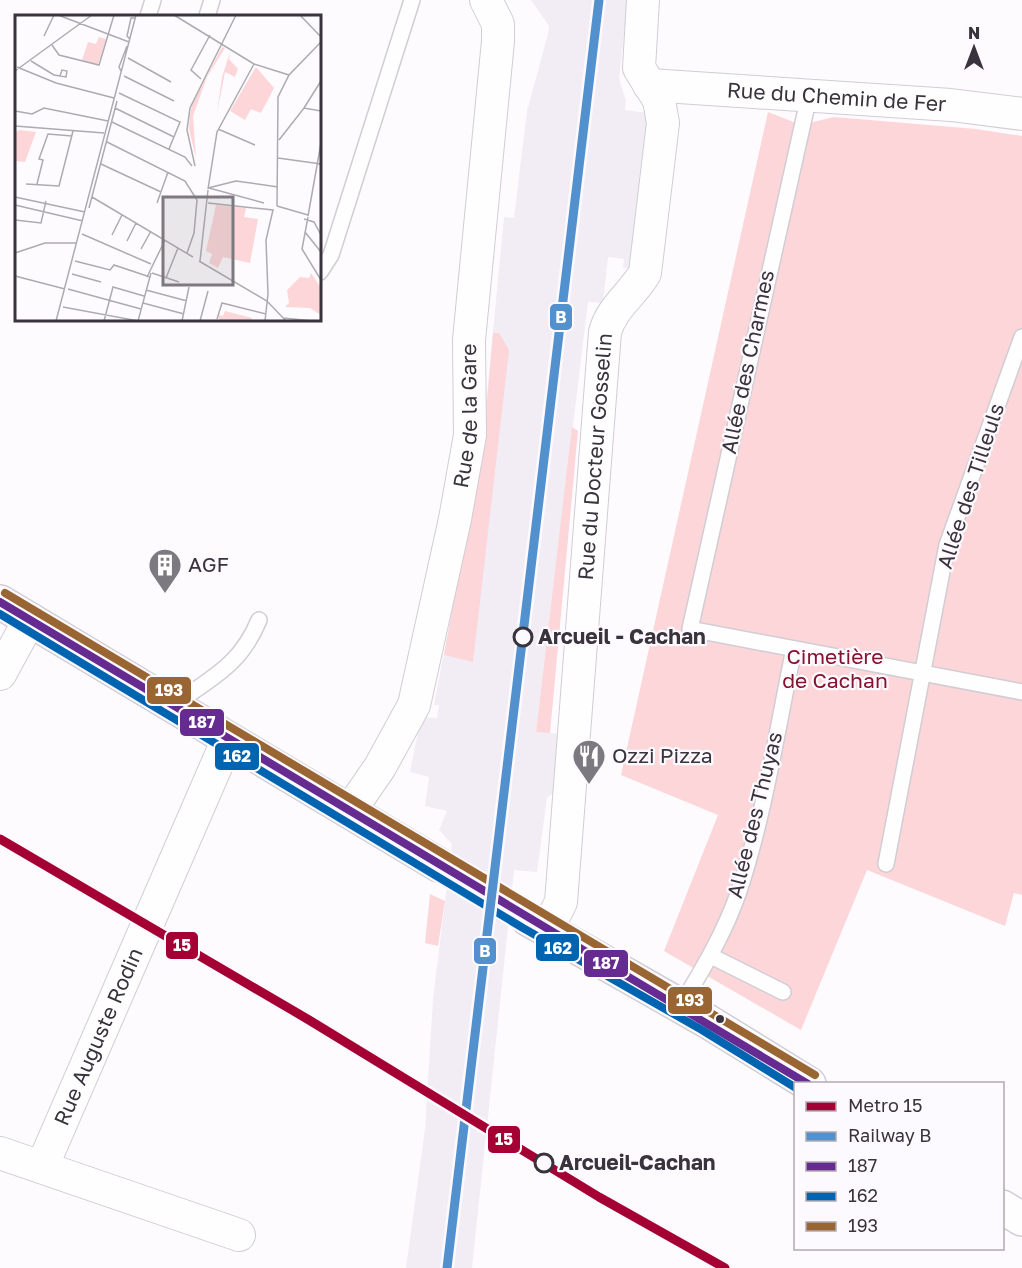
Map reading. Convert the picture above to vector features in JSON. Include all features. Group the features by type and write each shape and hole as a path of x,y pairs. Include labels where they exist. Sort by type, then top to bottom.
{"street":[{"name":"Rue de la Gare","path":"350,812 380,767 414,705 455,519 470,435 469,340 498,41 498,24 486,0"},
{"name":"Rue du Docteur Gosselin","path":"538,924 561,902 605,332 610,316 645,273 663,123 659,100 643,76 638,59 644,0"},
{"name":"Rue du Chemin de Fer","path":"649,85 951,105 1022,114"},
{"path":"0,602 439,865"},
{"path":"0,674 30,619"},
{"name":"Rue Auguste Rodin","path":"42,1167 228,739"},
{"path":"538,924 681,1005 807,1082"},
{"path":"0,1153 239,1235"},
{"path":"1004,1208 1022,1219"}],"lane":[{"path":"148,15 153,0"},
{"path":"207,15 212,0"},
{"path":"321,270 331,255 412,0"},
{"name":"Allée des Charmes","path":"794,649 690,629 809,96"},
{"name":"Allée des Tilleuls","path":"886,864 947,545 1022,337"},
{"path":"172,705 238,657 250,642 259,620"},
{"path":"794,649 1022,692"},
{"name":"Allée des Thuyas","path":"681,1005 711,956 739,892 757,828 794,649"},
{"path":"711,956 783,992"}],"shaded area":[{"path":"531,0 628,0 619,79 626,101 625,110 649,113 632,268 623,268 624,259 608,257 603,303 588,302 536,731 567,735 563,788 547,797 537,872 514,870 472,1268 406,1268 425,1129 433,999 452,844 439,830 447,811 425,806 429,777 410,772 421,717 437,718 439,705 434,705 481,457 504,217 514,218 527,111 548,34 549,26"}],"green space":[{"name":"Cimetière de Cachan","path":"768,112 801,125 834,117 976,129 1022,136 1022,895 1014,893 1005,926 867,870 801,1030 664,951 718,815 621,775"},
{"path":"493,333 499,333 509,350 473,662 444,655 484,437"},
{"path":"572,427 578,431 550,733 536,732"},
{"path":"430,894 445,901 438,946 425,943"}],"tunnel":[{"path":"439,865 528,919"}],"metro line":[{"name":"15","path":"0,839 309,1020 599,1197 725,1268"}],"rail line":[{"name":"B","path":"447,1268 599,0"}],"transit line":[{"name":"193","path":"5,593 815,1075"},
{"name":"187","path":"0,602 805,1082"},
{"name":"162","path":"0,614 523,928 702,1030 794,1087"}],"place":[{"name":"AGF","path":"165,594"},
{"name":"Arcueil - Cachan","path":"523,637"},
{"name":"Ozzi Pizza","path":"589,785"},
{"name":"Arcueil-Cachan","path":"544,1163"}]}
